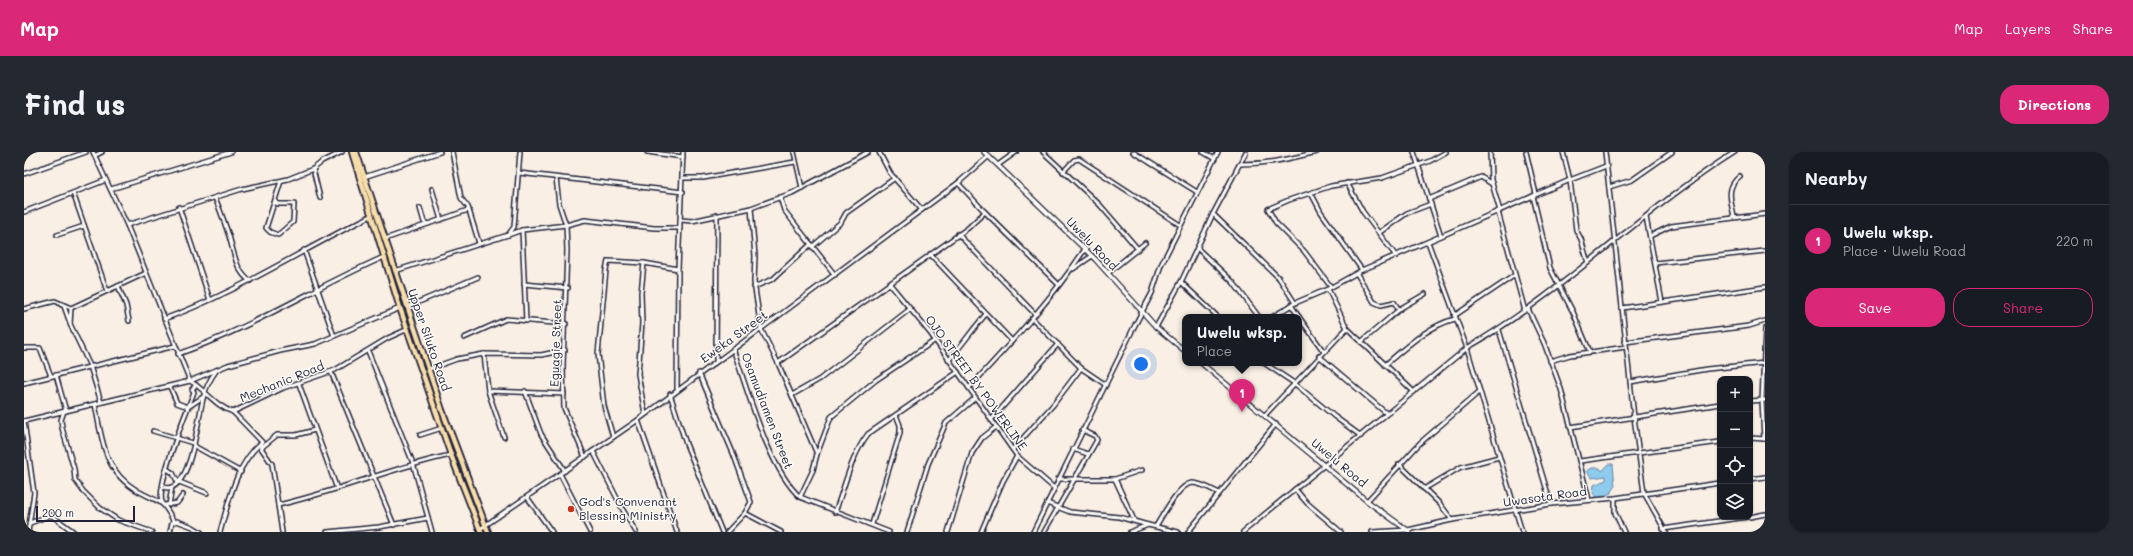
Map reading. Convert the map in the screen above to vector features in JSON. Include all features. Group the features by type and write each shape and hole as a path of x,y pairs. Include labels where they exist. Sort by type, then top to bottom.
{"main road":[{"name":"Upper Siluko Road","path":"352,152 400,308 451,455 481,530"},
{"name":"Upper Siluko Road","path":"356,152 407,307 488,532"}],"street":[{"path":"24,174 86,152"},
{"path":"102,152 94,153 128,225 164,319 190,381"},
{"path":"111,189 231,152"},
{"path":"128,225 179,207 281,181 313,169 322,162 342,152"},
{"path":"364,177 440,152"},
{"path":"452,152 461,198 468,210 479,243"},
{"path":"508,235 514,227 520,152"},
{"path":"647,152 683,157"},
{"path":"677,389 678,269 684,178 683,152"},
{"path":"794,152 802,188"},
{"path":"681,220 692,221 751,208 802,188 817,178 868,152"},
{"path":"879,152 890,173 922,210"},
{"name":"Uwelu Road","path":"984,152 1092,256 1156,327 1182,349"},
{"path":"998,165 1016,152"},
{"path":"1043,152 1100,205 1138,250"},
{"path":"1133,152 1197,192"},
{"path":"1203,152 1215,159"},
{"path":"1032,532 1135,325 1143,313 1146,302 1152,293 1160,265 1218,152"},
{"path":"1156,327 1181,282 1213,214 1246,152"},
{"path":"1240,164 1266,164 1317,152"},
{"path":"1414,152 1441,236"},
{"path":"1414,392 1346,328 1329,288 1304,251 1276,223 1268,210 1288,200 1331,186 1382,178 1430,161 1446,152"},
{"path":"1490,152 1492,184 1515,275 1526,310 1550,361 1561,389 1589,500"},
{"path":"1526,152 1550,268 1573,312 1590,352"},
{"path":"1563,152 1570,180 1576,230 1581,239 1588,263"},
{"path":"1605,152 1616,241 1625,342 1644,493 1664,530 1728,520"},
{"path":"1609,186 1632,180 1672,152"},
{"path":"1243,532 1467,348 1499,330 1559,287 1646,217 1736,152"},
{"name":"Eweka Street","path":"485,526 638,420 670,394 835,275 958,183 989,156"},
{"path":"1063,172 1074,160 1079,159 1180,225"},
{"path":"684,178 703,178 795,162"},
{"path":"1277,314 1293,304 1329,288 1362,270 1534,195 1606,166"},
{"path":"313,169 320,198"},
{"path":"519,173 683,192"},
{"path":"1734,216 1730,187 1732,182 1740,176"},
{"path":"1429,199 1481,177 1492,184"},
{"name":"Eguagie Street","path":"556,178 559,204 566,225 568,288 564,408 584,457"},
{"path":"754,287 773,279 841,222 846,213 895,178"},
{"path":"24,212 106,180"},
{"path":"276,201 277,204 294,204 293,222 278,235 270,232 266,228 268,218 276,201 281,181"},
{"path":"958,183 985,212 1059,285"},
{"path":"1347,183 1363,212 1380,232 1396,256"},
{"path":"432,189 441,220"},
{"path":"73,193 107,291"},
{"path":"1311,193 1321,212 1362,270"},
{"path":"780,197 784,210 835,275"},
{"path":"215,198 229,235 237,263 243,276 250,281"},
{"path":"1380,232 1407,213 1430,204"},
{"path":"179,207 210,300"},
{"path":"420,208 424,222 428,224"},
{"path":"751,208 755,256 754,287 761,329 778,363 817,454"},
{"path":"385,239 468,210"},
{"path":"778,363 888,283 980,219 985,212"},
{"path":"1213,214 1279,278 1298,314"},
{"path":"1650,236 1671,226 1734,216 1765,214"},
{"path":"716,360 717,215"},
{"path":"164,319 210,300 250,281 304,250 371,216"},
{"path":"1646,217 1662,302"},
{"path":"395,271 522,230 566,225 585,220 654,228 680,228"},
{"path":"57,235 84,226"},
{"path":"522,230 526,321"},
{"path":"958,234 1036,314"},
{"path":"1428,242 1467,348 1522,532"},
{"path":"1108,273 1146,243"},
{"path":"1197,248 1233,282 1257,314"},
{"path":"969,388 1036,314 1071,270 1085,249"},
{"path":"304,250 334,336"},
{"path":"1655,263 1765,251"},
{"path":"930,254 1012,341"},
{"path":"1071,270 1092,256"},
{"path":"178,354 244,326 317,288 384,257"},
{"path":"613,437 604,406 598,354 608,261 644,263 678,269"},
{"path":"644,263 641,293 642,323 638,374 645,414"},
{"path":"24,309 57,302 71,308 146,273"},
{"path":"1357,274 1374,302 1381,305 1394,302 1399,310"},
{"path":"1385,365 1420,337 1455,317 1515,275"},
{"path":"407,307 478,277"},
{"path":"1181,282 1215,314"},
{"name":"OJO STREET BY POWERLINE","path":"888,283 910,309 958,372 1017,456 1054,488"},
{"path":"524,284 568,288"},
{"path":"118,286 126,306 129,321"},
{"path":"1622,308 1765,287"},
{"path":"1361,342 1399,310 1425,294"},
{"path":"57,302 64,306 70,324 90,366 101,402"},
{"path":"70,324 71,308"},
{"path":"28,532 34,493 24,421 170,387 280,351 315,344 400,308"},
{"path":"792,396 820,379 910,309"},
{"path":"949,360 986,314"},
{"path":"1032,318 1081,368 1106,384"},
{"path":"464,338 506,319 566,324"},
{"path":"1302,321 1324,352"},
{"path":"1625,342 1749,326 1765,321"},
{"path":"1265,415 1346,328"},
{"name":"Mechanic Road","path":"190,381 224,409 233,412 283,388 332,372 408,329"},
{"path":"1753,438 1764,439 1765,329"},
{"path":"1499,330 1551,504"},
{"path":"800,497 813,470 817,454 831,417 876,380 934,341"},
{"path":"991,420 1058,344"},
{"path":"24,383 175,346"},
{"path":"1550,361 1590,352 1626,347"},
{"path":"24,348 40,348 51,376"},
{"name":"Osamudiamen Street","path":"733,349 754,408 779,470 789,488 800,497 835,512 872,524 889,532"},
{"path":"429,369 457,360 484,354 541,355 565,350"},
{"path":"368,351 413,463 432,532"},
{"path":"484,354 488,391 504,437"},
{"path":"1320,356 1386,413"},
{"path":"1630,382 1707,369 1764,363"},
{"name":"Uwelu Road","path":"1205,366 1368,501 1409,531"},
{"path":"1268,366 1294,383 1335,417 1361,436"},
{"path":"1013,449 1053,405 1081,368"},
{"path":"163,487 172,487 180,482 192,454 193,443 205,394 216,371"},
{"path":"332,372 376,476 394,525"},
{"path":"835,512 860,445 868,434 958,372"},
{"path":"699,374 751,499 751,504 745,513 727,532"},
{"path":"56,375 65,411 61,420 62,428 76,480 83,491 100,508 118,520 152,532"},
{"path":"299,384 337,489"},
{"path":"174,522 163,503 161,496 163,487 162,480 194,392 192,389 196,385"},
{"path":"170,387 177,403 188,407"},
{"path":"488,391 526,391 564,394"},
{"path":"526,391 541,434 565,471"},
{"path":"1368,501 1400,464 1450,415 1479,392"},
{"path":"188,407 205,394"},
{"path":"670,394 688,450 722,532"},
{"path":"908,532 928,464 946,423 975,398"},
{"path":"1753,402 1764,400"},
{"path":"95,404 101,438 110,465 120,478 138,491 163,503 169,504 180,502 183,495"},
{"path":"1570,427 1717,404"},
{"path":"233,412 262,442"},
{"path":"872,524 900,433 900,425 896,415"},
{"path":"638,420 677,532"},
{"path":"1188,532 1276,424"},
{"path":"420,435 442,428"},
{"path":"948,532 972,453 982,438 996,428"},
{"path":"261,448 277,435 296,435 315,430"},
{"path":"1044,532 1076,478 1097,437 1082,430"},
{"path":"153,431 193,443 196,447 241,472"},
{"path":"262,442 261,448 272,464 282,532"},
{"path":"220,532 233,488 251,451 262,442"},
{"path":"1580,461 1717,442"},
{"path":"1073,449 1088,454"},
{"path":"593,451 636,532"},
{"path":"278,505 314,497 413,463 451,455"},
{"path":"982,532 1003,481 1017,456"},
{"path":"1424,489 1461,467 1499,457"},
{"path":"1400,464 1440,504 1452,520"},
{"path":"167,469 173,473 175,479 207,493"},
{"path":"1058,479 1115,479 1142,470"},
{"path":"560,474 590,532"},
{"path":"1753,479 1765,477"},
{"path":"1115,479 1134,520"},
{"name":"Uwasota Road","path":"1372,532 1409,531 1452,520 1551,504 1615,498 1717,483"},
{"path":"1156,526 1179,491 1188,484 1198,484 1219,493"},
{"path":"167,509 172,487"},
{"path":"1295,489 1307,503 1341,532"},
{"path":"527,497 552,532"},
{"path":"1615,498 1615,513 1624,532"},
{"path":"1047,503 1070,512 1134,520 1178,532"},
{"path":"745,513 781,532"},
{"path":"1753,516 1765,514"},
{"path":"30,523 51,515 74,532"},
{"path":"327,532 394,525 428,518"},
{"path":"169,531 174,522"},
{"path":"174,522 190,525 201,532"},
{"path":"1130,532 1148,525"},
{"path":"481,530 485,526"}],"water":[{"path":"1609,464 1613,464 1615,487 1611,493 1597,498 1593,493 1594,485 1606,480 1606,476 1592,478 1587,471 1592,468 1600,468 1602,471"}],"place":[{"name":"Uwelu wksp.","path":"1242,412"},
{"name":"God's Convenant Blessing Ministry","path":"571,509"}]}
